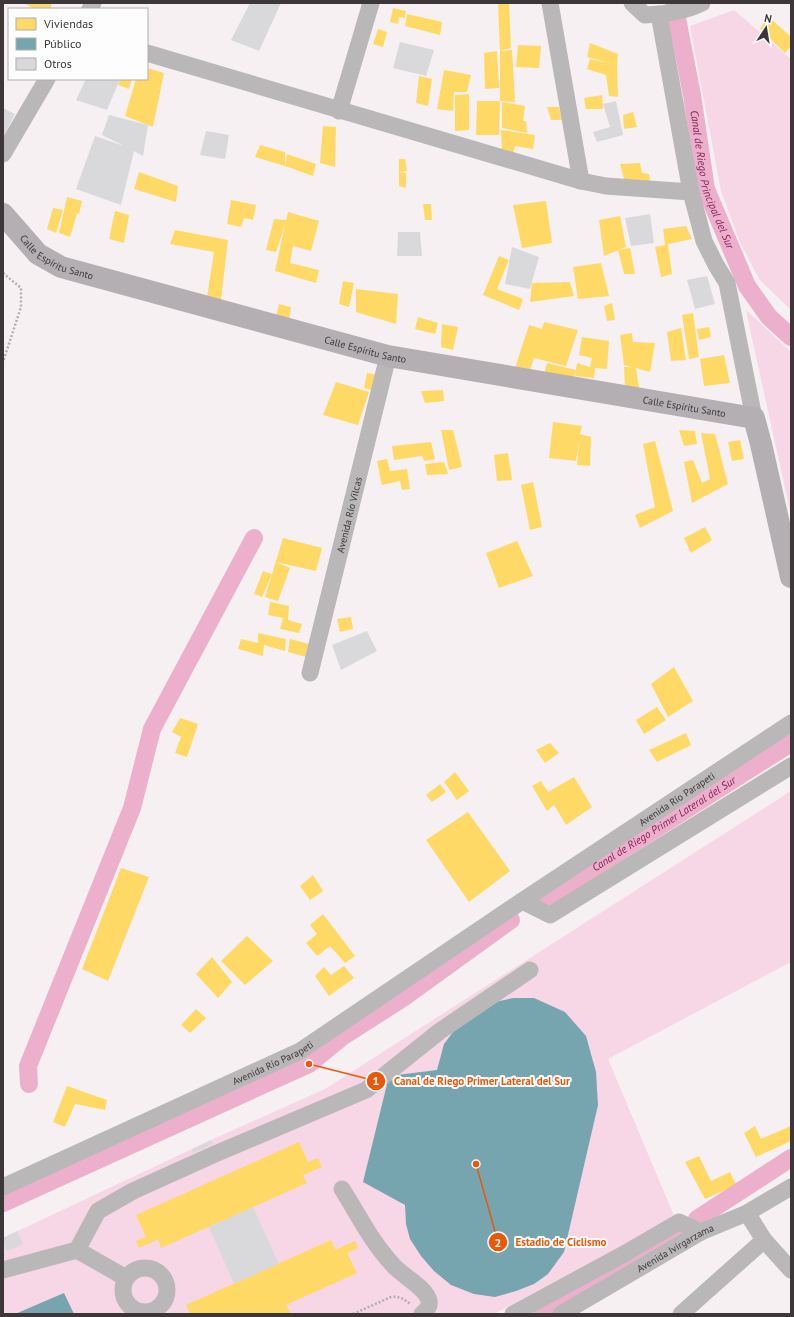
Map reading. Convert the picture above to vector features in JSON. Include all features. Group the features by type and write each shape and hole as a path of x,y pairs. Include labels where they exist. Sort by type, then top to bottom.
{"main road":[{"name":"Calle Espíritu Santo","path":"3,214 38,254 61,267 388,356 754,418"},
{"path":"754,418 791,577"}],"street":[{"path":"339,111 371,3"},
{"path":"550,3 580,181"},
{"path":"632,3 645,15 670,13 702,3"},
{"path":"670,13 691,192 704,242 727,283 754,418"},
{"path":"148,53 580,181 606,186 691,192"},
{"path":"3,154 46,80"},
{"name":"Avenida Río Vilcas","path":"310,673 388,356"},
{"name":"Avenida Río Parapeti","path":"3,1187 300,1051 522,901 791,723"},
{"path":"522,901 550,915 791,766"},
{"path":"77,1250 98,1211 133,1191 215,1154 366,1090 440,1031 530,970"},
{"name":"Avenida Ivirgarzama","path":"561,1314 701,1232 747,1213 791,1187"},
{"path":"342,1189 379,1248 393,1266 425,1293 430,1302 428,1309 417,1310"},
{"path":"747,1213 764,1240 791,1270"},
{"path":"513,1314 624,1254 679,1222 701,1232"},
{"path":"682,1314 764,1240"},
{"path":"3,1270 77,1250 126,1278"},
{"path":"143,1268 157,1272 166,1284 167,1291 162,1305 156,1310 148,1312 140,1313 133,1310 128,1305 122,1292 126,1278 136,1270 143,1268"}],"path":[{"path":"3,273 21,288 20,307 3,362"},
{"path":"353,1314 391,1297 397,1296 402,1298 417,1310"}],"shaded area":[{"path":"734,10 791,59 791,310 759,279 739,240 721,191 690,26"},
{"path":"746,310 791,352 791,515 751,334"},
{"path":"791,791 791,962 608,1059 675,1218 494,1314 3,1314 3,1238 211,1140 325,1089"}],"building: Viviendas":[{"path":"24,3 49,3 52,5 50,8 32,8"},
{"path":"498,3 509,3 511,48 500,51"},
{"path":"393,8 406,11 405,18 399,17 398,24 390,22"},
{"path":"407,14 442,22 440,35 405,26"},
{"path":"768,16 791,37 791,46 785,53 760,29"},
{"path":"378,29 387,32 383,47 373,44"},
{"path":"590,43 618,54 618,97 609,96 606,75 587,69 590,59 610,63 587,57"},
{"path":"518,45 541,46 539,68 516,67"},
{"path":"512,50 515,102 500,101 500,51"},
{"path":"497,51 499,88 485,89 484,53"},
{"path":"148,68 164,73 153,127 125,116 136,80 148,80"},
{"path":"444,70 471,75 467,92 454,92 453,111 437,109"},
{"path":"419,76 432,79 428,106 416,103"},
{"path":"120,80 132,80 129,89 118,85"},
{"path":"469,94 469,130 455,131 455,95"},
{"path":"602,95 603,109 586,109 584,98"},
{"path":"477,101 500,101 499,135 476,135"},
{"path":"502,102 525,106 523,121 526,121 527,133 502,128"},
{"path":"547,107 559,107 562,120 551,120"},
{"path":"633,112 637,127 624,129 623,115"},
{"path":"323,126 336,127 335,167 320,163"},
{"path":"501,130 535,135 533,149 515,146 513,154 502,152"},
{"path":"260,145 285,152 285,166 255,157"},
{"path":"287,154 316,164 313,176 285,166"},
{"path":"399,159 405,159 407,171 399,172"},
{"path":"640,163 642,173 649,174 651,186 625,183 620,164"},
{"path":"139,172 178,186 176,202 134,189"},
{"path":"399,172 406,173 406,188 399,186"},
{"path":"67,197 82,201 79,214 67,212 77,214 70,237 59,233"},
{"path":"231,200 256,205 253,220 244,218 241,227 227,224"},
{"path":"546,201 552,243 522,248 513,205"},
{"path":"423,204 431,204 432,220 425,220"},
{"path":"53,208 63,210 56,233 47,229"},
{"path":"115,211 129,215 124,243 109,239"},
{"path":"288,212 319,221 311,251 293,246 290,263 319,270 316,283 275,271 285,225 276,252 266,250 274,219 286,220"},
{"path":"620,216 626,247 604,256 599,220"},
{"path":"686,226 692,239 668,244 672,274 661,277 655,247 665,245 663,229"},
{"path":"175,230 228,240 221,300 207,297 214,252 170,244"},
{"path":"630,248 635,274 624,274 618,250"},
{"path":"499,256 509,260 497,289 523,299 519,310 483,295"},
{"path":"601,263 609,296 578,299 573,267"},
{"path":"343,281 354,283 349,307 339,304"},
{"path":"570,282 574,296 530,302 532,283"},
{"path":"356,289 398,294 396,324 356,312"},
{"path":"612,303 615,320 607,321 604,306"},
{"path":"279,304 291,307 289,321 276,317"},
{"path":"693,313 699,357 689,359 682,315"},
{"path":"418,317 438,323 435,334 415,329"},
{"path":"544,322 578,330 566,366 534,358 530,370 515,368 529,325 542,329"},
{"path":"442,324 458,327 453,350 441,347"},
{"path":"709,327 711,337 699,340 697,329"},
{"path":"681,328 686,360 671,361 667,332"},
{"path":"632,333 633,342 655,343 650,372 636,368 639,388 625,387 624,367 631,367 624,365 620,335"},
{"path":"582,337 609,341 607,369 595,368 594,378 575,376 577,363 590,367 592,358 579,355"},
{"path":"724,355 730,383 704,386 700,359"},
{"path":"547,363 576,370 573,380 544,374"},
{"path":"367,373 379,375 375,391 364,388"},
{"path":"336,382 369,392 358,425 323,415"},
{"path":"443,390 444,401 425,403 421,391"},
{"path":"553,422 582,426 580,434 591,437 590,466 577,465 579,443 576,461 549,458"},
{"path":"441,430 453,430 462,467 449,470"},
{"path":"679,430 695,431 697,444 684,446"},
{"path":"701,433 715,434 728,484 692,503 684,462 693,460 702,483 710,479"},
{"path":"740,440 744,459 732,461 728,442"},
{"path":"655,441 673,511 640,528 635,515 655,507 643,444"},
{"path":"431,442 435,459 424,461 422,456 394,460 392,446"},
{"path":"508,453 512,480 497,481 494,455"},
{"path":"387,459 390,471 407,469 410,489 402,490 400,481 382,485 377,461"},
{"path":"444,462 448,474 427,475 425,464"},
{"path":"533,482 542,527 530,530 521,485"},
{"path":"705,527 712,540 691,553 684,538"},
{"path":"283,538 322,548 316,571 276,562 290,568 278,601 265,597"},
{"path":"517,541 533,576 499,588 486,553"},
{"path":"263,571 272,574 262,597 254,594"},
{"path":"270,602 289,606 288,620 302,624 299,633 280,629 283,618 268,615"},
{"path":"351,617 353,629 340,632 337,619"},
{"path":"258,633 286,639 285,651 264,645 263,656 238,649 241,639 258,643"},
{"path":"290,639 309,644 306,657 288,652"},
{"path":"674,667 693,701 668,717 651,684"},
{"path":"657,707 666,720 644,734 636,720"},
{"path":"180,718 198,724 187,757 175,753 181,737 172,732"},
{"path":"686,733 691,745 657,762 649,750"},
{"path":"550,743 559,753 545,763 536,750"},
{"path":"455,772 469,791 457,800 444,782"},
{"path":"574,777 592,807 566,825 554,805 547,811 532,786 541,781 548,792"},
{"path":"440,784 446,792 432,802 426,795"},
{"path":"468,812 510,871 469,902 426,840"},
{"path":"121,868 149,877 108,981 82,969"},
{"path":"313,875 323,891 310,900 300,886"},
{"path":"323,914 355,956 345,963 330,946 317,956 306,943 317,934 310,925"},
{"path":"247,936 273,961 245,985 221,961"},
{"path":"212,957 232,982 218,998 196,974"},
{"path":"344,966 354,978 329,996 315,976 324,967 331,975"},
{"path":"196,1009 206,1018 190,1033 181,1025"},
{"path":"67,1086 107,1100 105,1110 75,1104 65,1127 53,1122"},
{"path":"755,1126 761,1139 791,1126 791,1141 756,1157 744,1133"},
{"path":"299,1142 308,1162 318,1158 322,1167 303,1175 307,1183 161,1248 158,1239 139,1248 136,1241 146,1237 136,1215"},
{"path":"699,1156 711,1181 730,1172 736,1185 705,1199 685,1162"},
{"path":"331,1240 335,1250 355,1241 358,1248 347,1253 357,1273 286,1305 291,1314 190,1314 186,1305"}],"building: Público":[{"path":"513,998 534,998 565,1012 586,1036 596,1072 598,1105 564,1252 548,1274 534,1284 495,1297 474,1294 451,1285 434,1271 421,1256 410,1239 406,1224 405,1205 363,1182 389,1076 437,1070 444,1044 456,1028 486,1004"},
{"path":"64,1293 74,1314 15,1314"}],"building: Otros":[{"path":"250,3 281,3 259,51 231,40"},
{"path":"400,42 434,50 426,76 393,68"},
{"path":"86,80 120,80 107,110 76,100"},
{"path":"616,101 623,135 597,142 593,132 610,127 603,104"},
{"path":"3,108 15,114 3,137"},
{"path":"109,115 148,125 143,156 134,151 121,205 76,189 95,136 124,146 102,135"},
{"path":"206,131 229,135 225,159 200,155"},
{"path":"650,214 654,243 631,246 625,218"},
{"path":"398,232 420,232 422,256 397,256"},
{"path":"512,247 539,257 530,289 505,284"},
{"path":"707,276 715,304 695,309 687,280"},
{"path":"367,631 377,651 341,670 332,645"},
{"path":"211,1140 213,1144 193,1153 192,1149"},
{"path":"253,1207 279,1264 234,1284 209,1227"},
{"path":"17,1231 23,1244 7,1251 3,1238"}],"waterway":[{"name":"Canal de Riego Principal del Sur","path":"674,3 692,95 706,189 747,286 769,317 791,337"},
{"path":"29,1084 28,1066 132,808 152,729 254,538"},
{"name":"Canal de Riego Primer Lateral del Sur","path":"537,904 791,743"},
{"name":"Canal de Riego Primer Lateral del Sur","path":"3,1203 309,1064 342,1037 403,998 511,920"},
{"path":"697,1219 791,1158"},
{"path":"543,1314 674,1235"}],"place":[{"name":"Canal de Riego Primer Lateral del Sur","path":"309,1064"},
{"name":"Estadio de Ciclismo","path":"476,1164"}]}
